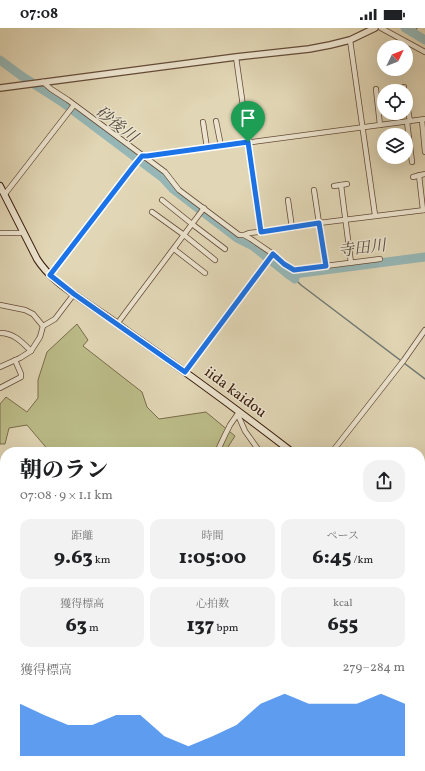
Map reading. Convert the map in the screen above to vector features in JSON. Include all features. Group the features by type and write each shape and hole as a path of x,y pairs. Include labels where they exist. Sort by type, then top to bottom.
{"main road":[{"name":"iida kaidou","path":"0,186 37,259 41,266 50,275 74,294 185,372 238,414 285,447"}],"street":[{"path":"0,88 330,45 350,40 376,28"},
{"path":"381,28 425,52"},
{"path":"350,40 375,216"},
{"path":"236,57 241,93 243,96 261,232"},
{"path":"41,83 165,172 179,190 204,209 239,234 251,239 272,256 294,270 380,259"},
{"path":"376,89 380,125"},
{"path":"5,194 73,106"},
{"path":"50,275 142,156 423,120 425,152"},
{"path":"216,121 221,146"},
{"path":"408,121 409,128"},
{"path":"203,122 207,148"},
{"path":"413,177 425,174"},
{"path":"244,235 319,223 424,210 419,175"},
{"path":"334,186 347,184"},
{"path":"341,185 351,263"},
{"path":"314,190 326,266"},
{"path":"162,200 225,249"},
{"path":"288,200 292,228"},
{"path":"117,324 204,209"},
{"path":"152,212 215,260"},
{"path":"0,233 24,233"},
{"path":"174,249 205,273"},
{"path":"185,372 272,256"},
{"path":"0,367 31,352 40,337 43,326 55,319 74,294"},
{"path":"0,305 25,310 33,314 43,326"},
{"path":"336,447 425,330"},
{"path":"0,333 6,333 14,337 22,342 31,352"},
{"path":"0,388 21,377 15,360"},
{"path":"219,447 230,425 238,414"},
{"path":"238,414 245,431 256,447"}],"green space":[{"path":"77,324 88,340 83,346 142,392 147,407 159,419 206,412 235,436 228,447 46,447 27,425 9,428 5,444 0,444 0,404 6,397 27,412 38,398 38,380 47,352"}],"waterway":[{"path":"405,28 425,40"},
{"path":"413,33 417,28"},
{"name":"砂後川","path":"0,60 62,102 163,178 173,189 237,238 253,246 288,274"},
{"name":"寺田川","path":"295,279 288,274 425,257"},
{"path":"295,279 425,379"}],"route":[{"path":"248,142 261,232 319,223 326,266 294,270 284,264 273,254 185,372 60,284 50,275 142,156 248,142"}]}
